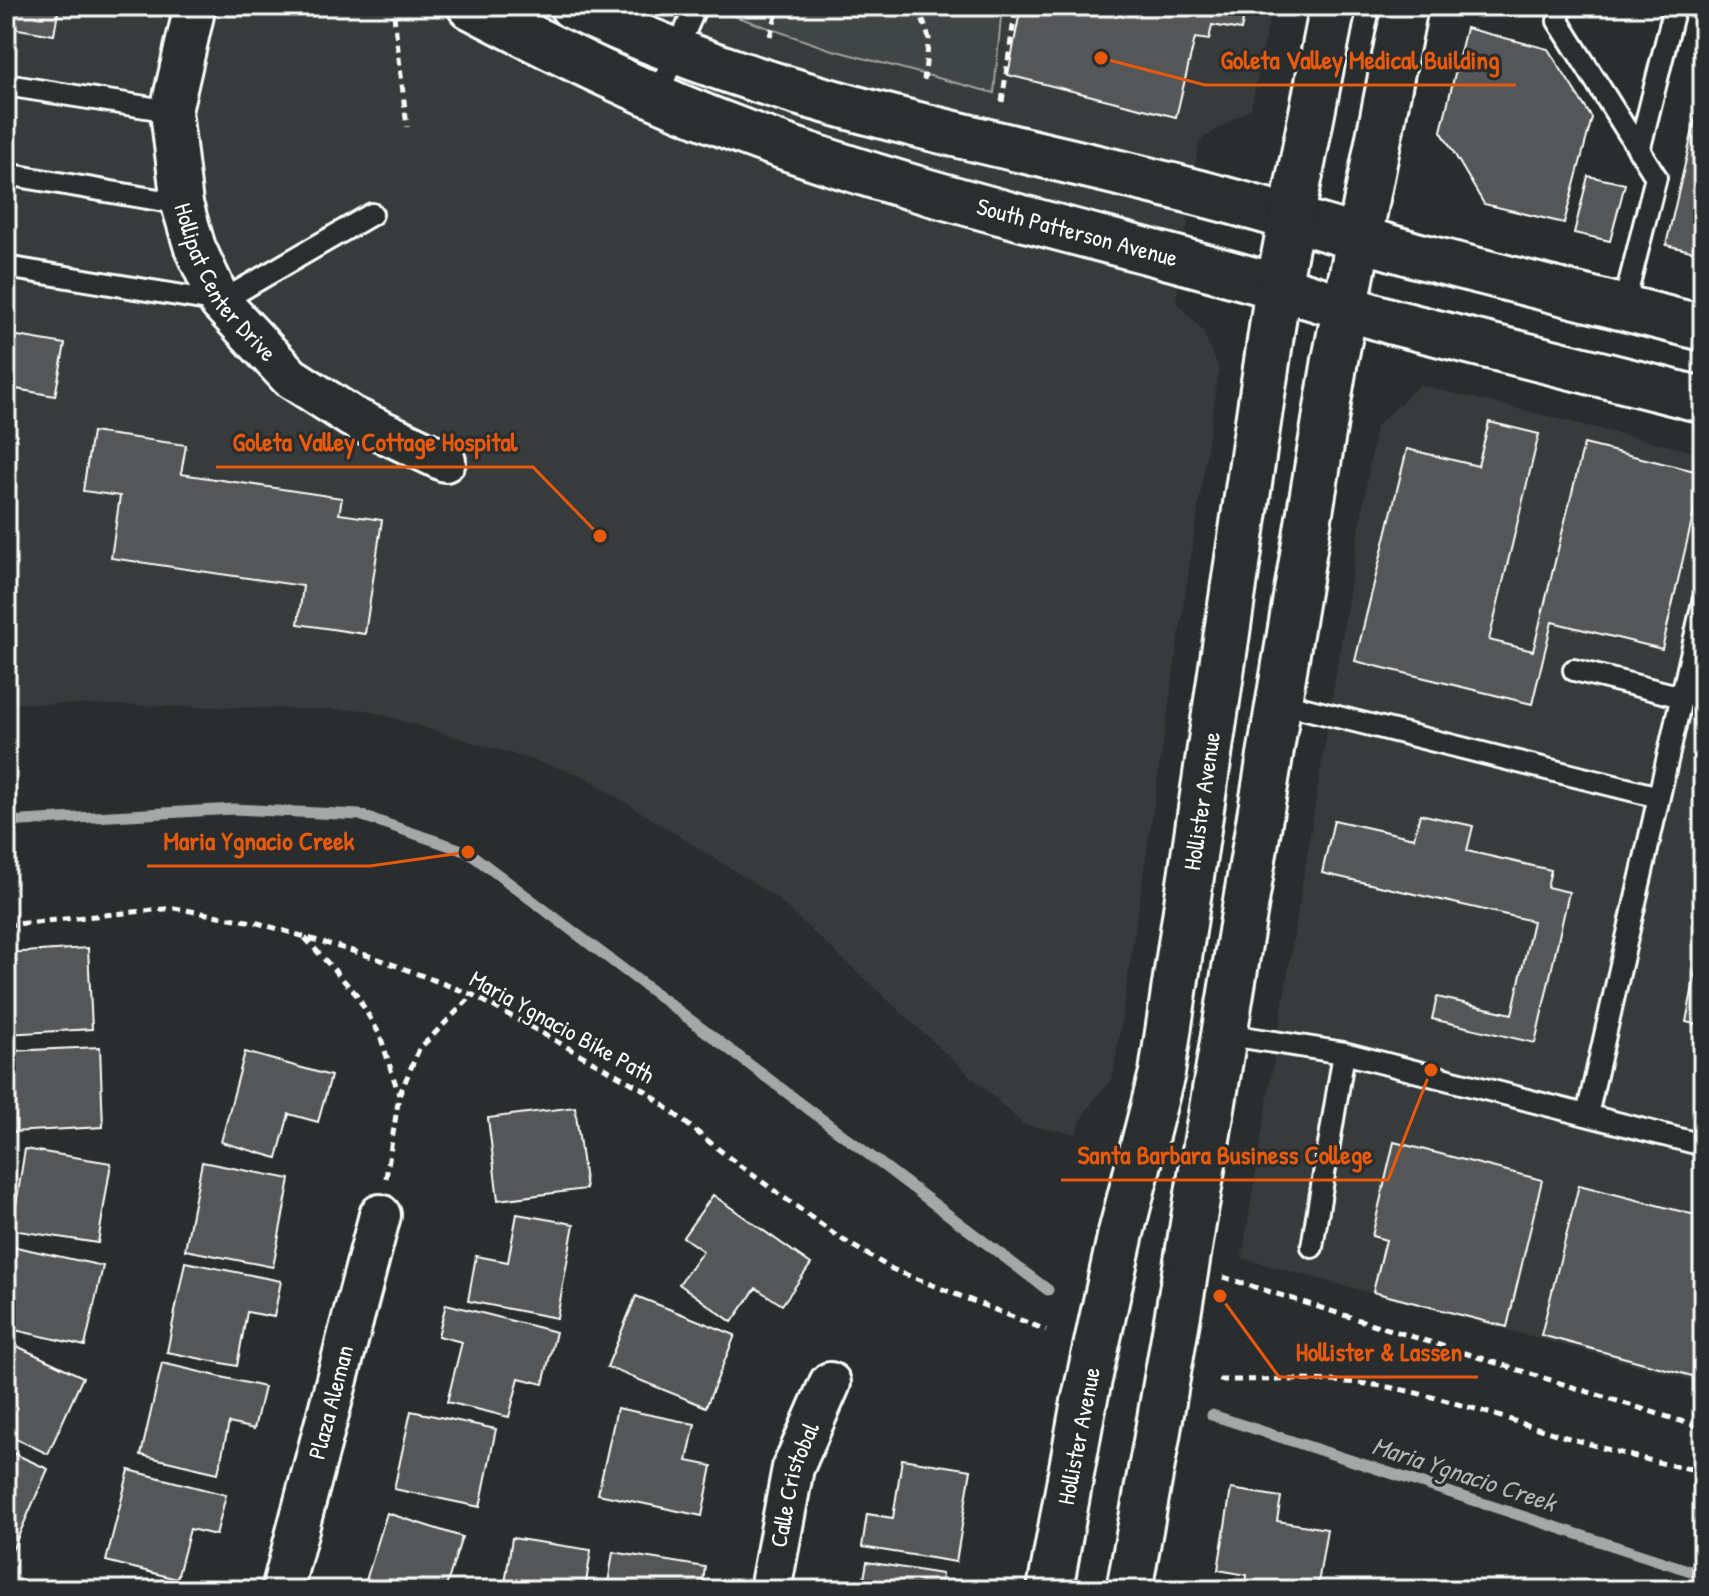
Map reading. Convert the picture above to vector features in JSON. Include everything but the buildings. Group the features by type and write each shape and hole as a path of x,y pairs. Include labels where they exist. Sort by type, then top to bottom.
{"main road":[{"name":"South Patterson Avenue","path":"470,6 568,57 657,96 746,133 890,181 1703,400"},
{"path":"572,6 678,52 885,117 1290,218 1703,328"},
{"name":"Hollister Avenue","path":"1050,1590 1083,1407 1121,1233 1162,1073 1278,287 1333,6"},
{"path":"1129,1590 1155,1448 1201,1280 1223,1034 1357,237 1405,6"}],"street":[{"name":"Hollipat Center Drive","path":"195,6 171,111 182,204 195,248 220,302 290,377 352,417 445,461"},
{"name":"Plaza Aleman","path":"282,1590 380,1215"},
{"name":"Calle Cristobal","path":"770,1590 793,1468 830,1383"}],"lane":[{"path":"657,96 696,6"},
{"path":"1562,6 1558,21 1656,177 1623,308"},
{"path":"1639,151 1675,6"},
{"path":"6,85 171,111"},
{"path":"6,174 182,204"},
{"path":"6,267 220,302 372,214"},
{"path":"1587,1115 1703,602"},
{"path":"1574,670 1682,697"},
{"path":"1278,702 1659,797"},
{"path":"1223,1034 1344,1053 1703,1145"},
{"path":"1312,1247 1344,1053"}],"path":[{"path":"770,36 779,6"},
{"path":"918,6 929,38 924,80"},
{"path":"1002,102 1016,6"},
{"path":"394,15 407,127"},
{"name":"Maria Ygnacio Bike Path","path":"6,925 174,908 258,923 303,936 376,958 473,995 646,1091 739,1165 838,1237 892,1269 1046,1330"},
{"path":"303,936 356,994 380,1035 399,1096"},
{"path":"380,1215 399,1096 419,1049 473,995"},
{"path":"1201,1280 1703,1428"},
{"path":"1219,1380 1331,1380 1407,1391 1657,1464 1703,1471"}],"shaded area":[{"path":"6,6 1272,6 1251,108 1199,141 1176,302 1203,331 1219,369 1113,1077 1085,1112 1076,1134 1024,1125 774,896 582,775 366,710 6,703"},
{"path":"721,6 1002,6 994,93 829,49 720,11"},
{"path":"1420,385 1703,454 1703,1383 1242,1258 1376,426"}],"waterway":[{"name":"Maria Ygnacio Creek","path":"6,822 234,809 360,815 468,852 1048,1290"},
{"name":"Maria Ygnacio Creek","path":"1212,1415 1703,1575"}],"place":[{"name":"Goleta Valley Medical Building","path":"1101,58"},
{"name":"Goleta Valley Cottage Hospital","path":"600,536"},
{"name":"Maria Ygnacio Creek","path":"468,852"},
{"name":"Santa Barbara Business College","path":"1431,1070"},
{"name":"Hollister & Lassen","path":"1220,1296"}]}
